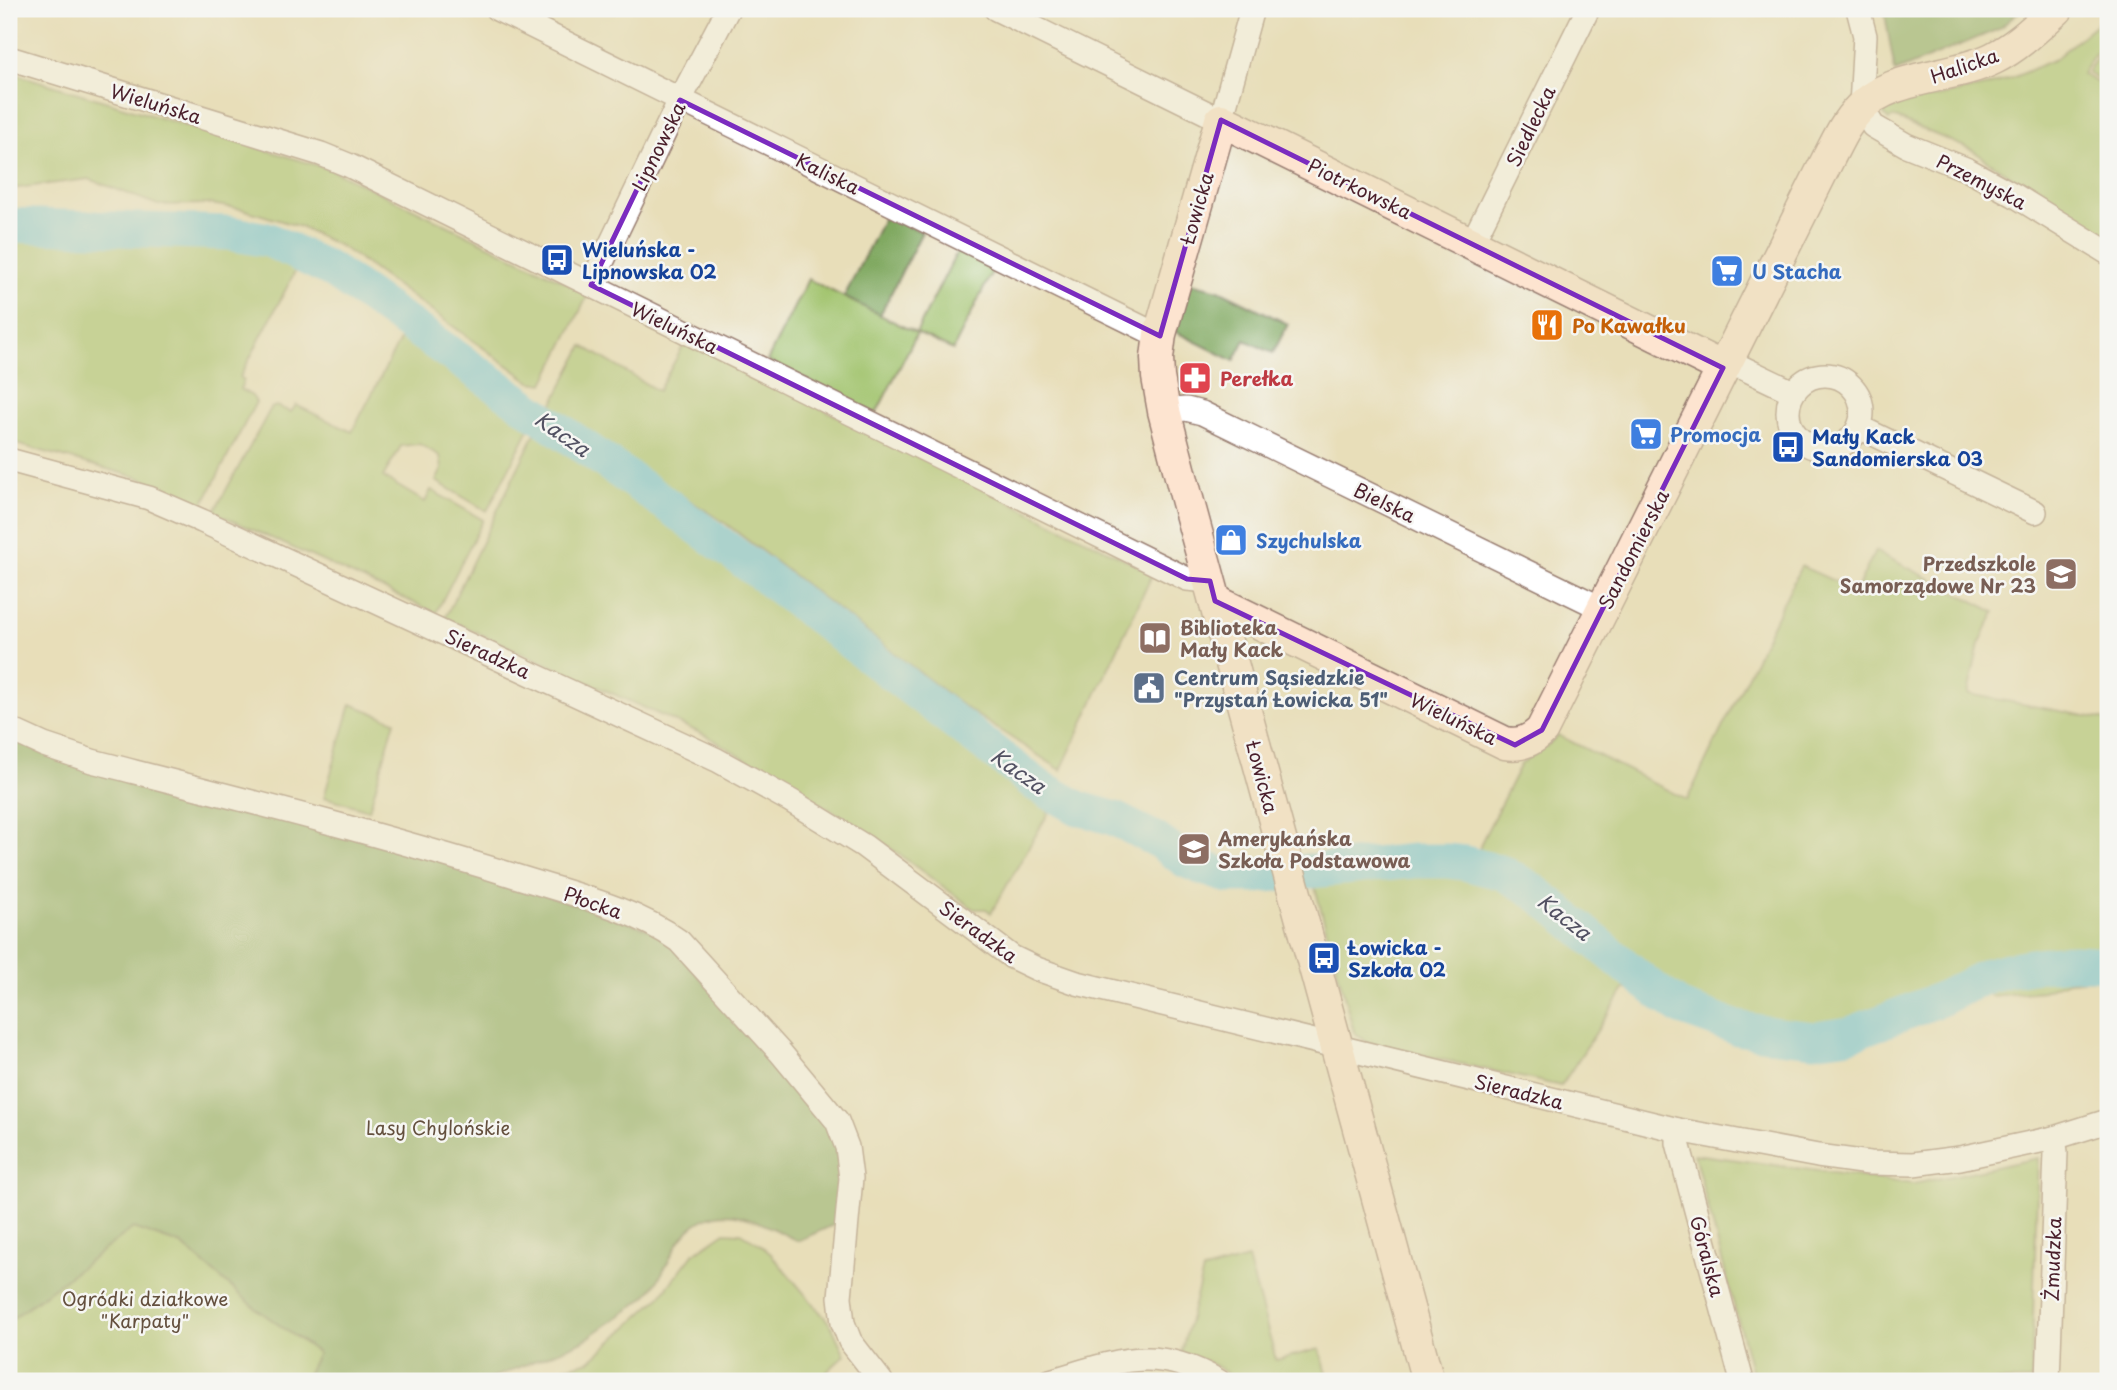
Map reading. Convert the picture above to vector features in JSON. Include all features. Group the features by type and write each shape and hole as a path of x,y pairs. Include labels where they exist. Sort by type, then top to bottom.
{"street":[{"name":"Kaliska","path":"496,9 1136,325 1160,334"},
{"name":"Lipnowska","path":"591,285 680,100 728,9"},
{"name":"Piotrkowska","path":"996,9 1723,368"},
{"name":"Łowicka","path":"1252,9 1160,334 1158,377 1164,411 1335,1047 1428,1381"},
{"name":"Siedlecka","path":"1472,243 1588,9"},
{"path":"1858,9 1865,36 1861,106"},
{"name":"Halicka","path":"1861,106 1899,86 1992,59 2032,32 2057,9"},
{"name":"Wieluńska","path":"9,58 348,164 1213,591 1505,743 1523,743 1542,730"},
{"name":"Przemyska","path":"1861,106 1873,126 1880,132 1968,170 2108,253"},
{"name":"Sandomierska","path":"1542,730 1828,159 1843,130 1861,106"},
{"path":"1723,368 1741,367 1793,392"},
{"path":"1819,375 1835,376 1848,383 1857,394 1861,404 1859,427 1850,440 1837,448 1821,450 1806,445 1794,435 1788,421 1788,406 1793,392 1805,381 1819,375"},
{"name":"Bielska","path":"1164,411 1186,409 1202,412 1603,609"},
{"path":"1859,427 2035,512"},
{"name":"Sieradzka","path":"9,460 32,464 149,498 717,760 864,846 1012,957 1037,969 1090,986 1678,1130 1869,1163 1913,1164 1960,1158 2054,1138 2108,1121"},
{"name":"Płocka","path":"9,729 44,746 92,761 460,859 549,887 640,918 660,927 679,941 780,1052 837,1121 847,1147 851,1178 840,1297 843,1323 850,1341 881,1381"},
{"name":"Góralska","path":"1678,1130 1678,1143 1742,1381"},
{"name":"Żmudzka","path":"2048,1381 2056,1152 2054,1138"},
{"path":"1050,1381 1127,1359 1155,1358 1179,1362 1218,1381"}],"highlighted area":[{"path":"680,100 1160,336 1221,120 1723,368 1542,730 1515,745 1215,601 1210,581 1187,579 591,285"}],"green space":[{"path":"1884,9 2022,9 1999,29 1895,72"},
{"path":"2108,14 2108,32 2082,74 2108,89 2108,243 2013,186 2013,178 1972,150 1893,117 1889,120 1884,115 1884,110 1892,106 1988,86 2055,59"},
{"path":"2108,39 2108,85 2087,73"},
{"path":"9,72 332,170 589,293 544,384 531,382 342,247 301,227 242,209 210,204 158,205 89,179 9,189"},
{"path":"885,215 922,232 880,315 844,297"},
{"path":"9,233 47,236 69,233 240,245 298,266 240,377 244,380 240,389 252,396 256,402 202,506 140,478 9,442"},
{"path":"958,250 994,268 953,350 917,333 876,414 767,361 808,279 916,333"},
{"path":"1186,282 1219,290 1288,324 1273,353 1245,340 1234,361 1174,331"},
{"path":"401,338 502,403 501,406 530,427 487,511 436,481 442,469 440,456 419,444 401,446 383,477 425,502 431,490 483,520 436,613 214,512 271,408 276,406 291,412 296,405 352,432"},
{"path":"686,341 1153,573 1061,770 967,709 725,523 549,411 583,346 658,391"},
{"path":"536,431 569,455 580,452 598,464 604,475 631,489 708,542 923,714 1043,805 1049,812 991,913 986,909 974,909 871,834 707,736 445,618"},
{"path":"1875,551 1995,612 1979,644 1968,694 2108,720 2108,978 2068,981 2043,991 1991,996 1984,991 1857,1045 1820,1052 1712,1034 1625,988 1561,1086 1368,1043 1354,1032 1306,854 1449,853 1476,859 1482,841 1521,764 1558,735 1687,800 1801,566 1856,591"},
{"path":"351,704 395,721 369,810 324,797"},
{"name":"Lasy Chylońskie","path":"9,738 456,865 658,932 821,1108 839,1145 840,1222 798,1241 740,1216 712,1216 698,1222 675,1248 654,1287 628,1311 581,1342 485,1381 284,1381 307,1375 318,1353 257,1309 182,1245 133,1228 9,1321"},
{"path":"1694,1154 1913,1184 2038,1158 2031,1381 1857,1381 1855,1372 1804,1381 1754,1381"},
{"name":"Ogródki działkowe \"Karpaty\"","path":"133,1228 182,1245 257,1309 318,1353 307,1375 284,1381 9,1381 9,1321"},
{"path":"725,1232 741,1233 771,1254 831,1325 845,1355 817,1381 509,1381 590,1361 659,1298 693,1254"},
{"path":"1248,1259 1276,1360 1320,1349 1329,1381 1236,1381 1211,1364 1181,1353 1203,1271"}],"waterway":[{"name":"Kacza","path":"9,225 228,233 269,240 331,270 663,502 763,575 1037,785 1078,808 1113,818 1155,839 1186,861 1200,867 1228,876 1257,876 1414,861 1447,861 1503,873 1528,887 1651,987 1683,1009 1737,1028 1814,1039 1850,1034 1941,999 1988,975 2037,965 2072,962 2108,964"}],"place":[{"name":"Wieluńska - Lipnowska 02","path":"557,260"},
{"name":"U Stacha","path":"1727,271"},
{"name":"Po Kawałku","path":"1547,325"},
{"name":"Perełka","path":"1195,378"},
{"name":"Promocja","path":"1646,434"},
{"name":"Mały Kack Sandomierska 03","path":"1788,447"},
{"name":"Szychulska","path":"1231,540"},
{"name":"Przedszkole Samorządowe Nr 23","path":"2061,574"},
{"name":"Biblioteka Mały Kack","path":"1155,638"},
{"name":"Centrum Sąsiedzkie \"Przystań Łowicka 51\"","path":"1149,688"},
{"name":"Amerykańska Szkoła Podstawowa","path":"1194,849"},
{"name":"Łowicka - Szkoła 02","path":"1324,958"}]}
